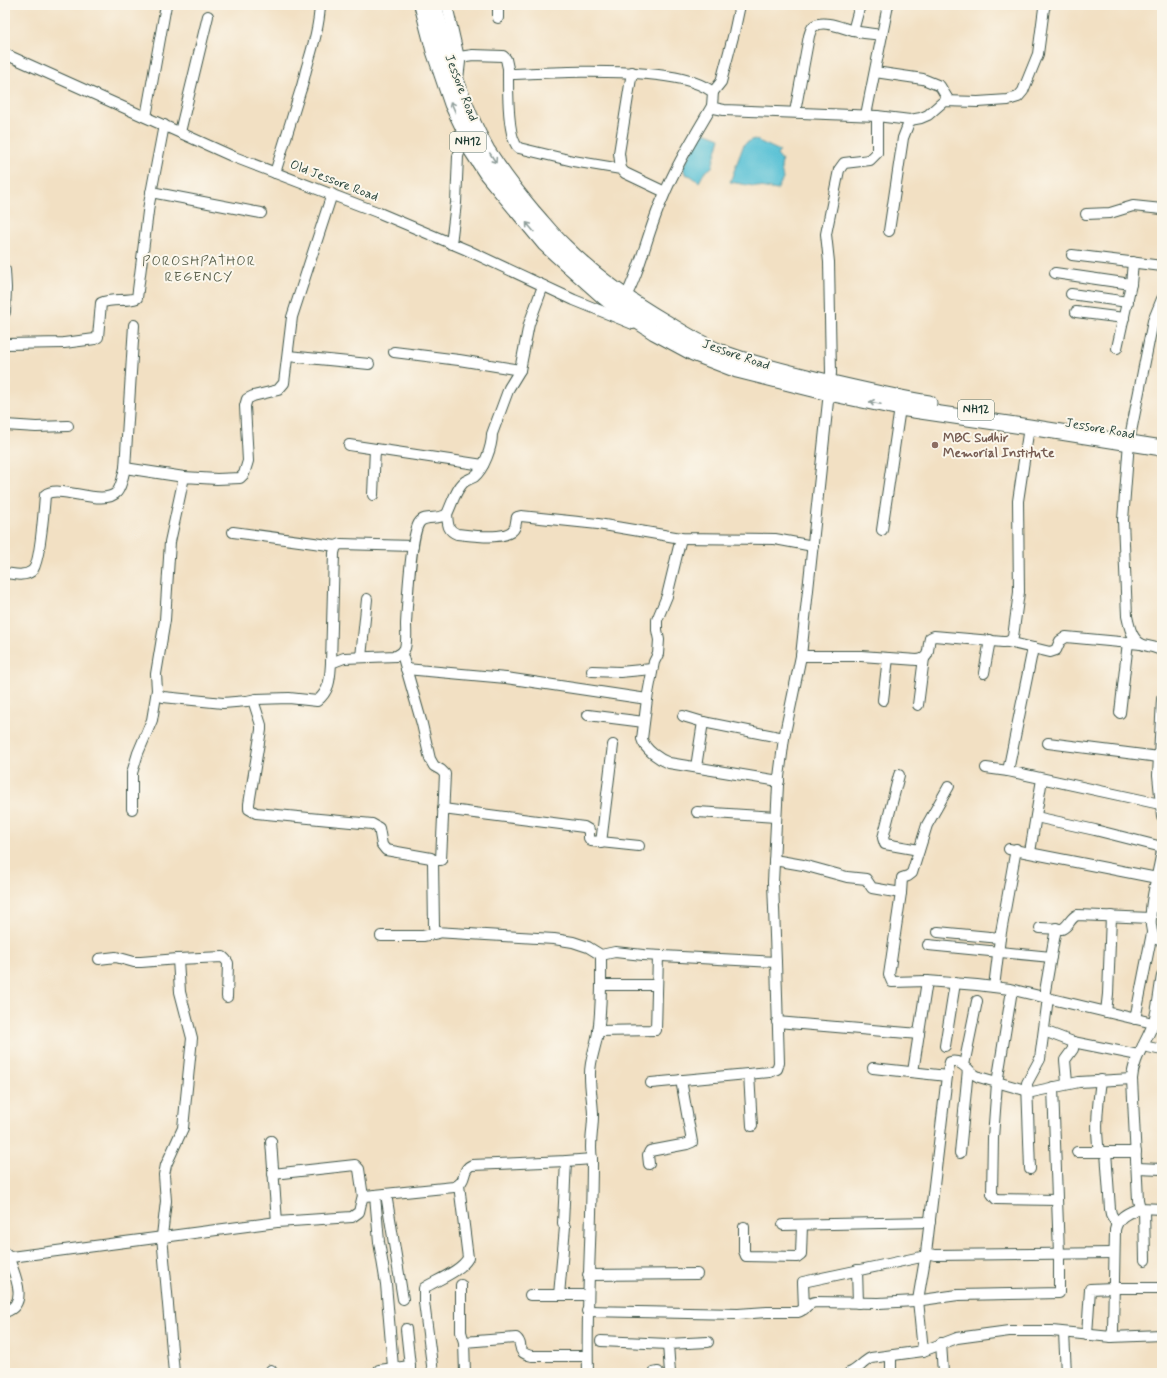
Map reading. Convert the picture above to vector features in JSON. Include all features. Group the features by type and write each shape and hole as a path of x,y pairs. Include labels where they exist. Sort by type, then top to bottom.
{"highway":[{"name":"NH12","path":"422,5 444,82 472,151 500,192 545,244 560,251 620,308 654,332 693,353 737,370 786,378"},
{"name":"Jessore Road","path":"434,5 457,82 474,124 487,149 560,251"},
{"name":"Jessore Road","path":"620,308 786,378 829,388 900,408 1029,427 1129,438 1162,440"},
{"name":"Jessore Road","path":"829,388 1060,422 1129,438 1162,448"}],"street":[{"path":"146,117 166,5"},
{"path":"275,173 300,92 305,81 306,72 314,45 320,5"},
{"path":"447,5 460,62 457,82"},
{"path":"498,5 498,18"},
{"path":"620,308 633,282 665,192 676,166 712,106 713,92 721,82 740,5"},
{"path":"853,31 860,5"},
{"path":"866,115 888,5"},
{"path":"712,106 714,108 724,110 866,115 910,120 928,115 944,101 978,102 1008,100 1018,97 1023,91 1038,54 1044,8 1046,5"},
{"path":"180,132 208,16"},
{"path":"794,112 811,30 815,25 832,24 853,31 882,36"},
{"name":"Old Jessore Road","path":"5,54 234,157 332,194 451,244 574,300 620,308"},
{"path":"459,57 473,55 503,56 506,59 508,70 509,110 515,146 573,161 621,169 625,173 665,192"},
{"path":"508,70 513,74 569,71 632,72 667,76 696,84 713,92"},
{"path":"621,169 619,153 632,72"},
{"path":"875,72 923,79 940,86 949,101"},
{"path":"651,1083 770,1072 778,1067 773,882 776,817 784,738 801,656 829,388 831,337 829,262 826,234 839,170 844,163 870,160 877,153 877,116"},
{"path":"889,232 903,138 910,120"},
{"path":"5,344 64,343 95,339 98,337 101,303 105,301 132,300 137,298 151,192 164,125"},
{"path":"451,244 456,203 458,156 461,148 468,140"},
{"path":"151,192 261,213"},
{"path":"125,468 184,477 217,479 240,478 244,474 248,460 245,406 247,399 253,396 278,390 284,383 292,317 332,194"},
{"path":"1086,214 1110,213 1133,206 1162,209"},
{"path":"1072,255 1162,266"},
{"path":"1117,348 1128,302 1133,262"},
{"path":"5,270 5,312"},
{"path":"1055,273 1131,284"},
{"path":"543,286 529,324 520,370 509,388 492,434 492,441 482,468 473,477 463,482 456,492 447,514 448,528 451,532 457,534 493,536 504,535 511,532 515,528 517,517 521,516 598,524 681,538 775,539 813,546"},
{"path":"1071,294 1128,302"},
{"path":"1141,644 1130,630 1127,616 1123,520 1129,438 1153,321 1159,316 1162,298"},
{"path":"1076,312 1124,318"},
{"path":"5,573 25,575 31,572 37,565 45,495 47,493 56,491 109,497 117,492 125,468 134,325"},
{"path":"394,352 459,360 520,370"},
{"path":"288,356 370,364"},
{"path":"882,530 900,408"},
{"path":"5,425 36,427 68,426"},
{"path":"1008,642 1013,637 1019,592 1018,501 1029,427"},
{"path":"349,445 483,465"},
{"path":"373,495 375,449"},
{"path":"132,809 132,773 138,753 152,720 157,690 156,674 165,620 170,542 184,477"},
{"path":"253,700 260,720 261,730 249,809 256,813 372,824 379,828 382,845 386,850 428,857 432,860 441,860 445,774 434,766 430,759 422,724 402,654 405,648 413,546 416,532 421,521 425,519 439,518 447,514"},
{"path":"233,532 336,546 341,544 413,546"},
{"path":"681,538 667,596 657,620 659,640 658,654 652,669 642,739 646,748 669,763 779,781"},
{"path":"157,690 159,695 173,699 224,703 290,698 317,700 324,695 330,677 334,553 336,546"},
{"path":"361,657 367,598"},
{"path":"918,705 924,658 927,656 930,638 934,636 1008,642 1050,652 1054,652 1060,641 1066,637 1128,642 1158,648 1162,651"},
{"path":"984,673 990,640"},
{"path":"1120,713 1128,642"},
{"path":"1008,771 1033,648"},
{"path":"330,663 344,658 396,656 402,654"},
{"path":"801,656 861,656 917,660 924,658"},
{"path":"883,700 888,658"},
{"path":"406,669 506,678 647,699"},
{"path":"592,670 620,672 652,669"},
{"path":"1162,699 1160,761 1162,816"},
{"path":"588,715 644,722"},
{"path":"683,716 702,722 784,738"},
{"path":"696,767 702,722"},
{"path":"1048,743 1160,761"},
{"path":"601,842 613,745"},
{"path":"986,768 1161,801"},
{"path":"899,775 883,841 885,844 919,850"},
{"path":"1030,852 1042,779"},
{"path":"949,786 927,825 912,873 902,878 889,976 892,982 955,983 994,987 1135,1019 1157,1019"},
{"path":"443,809 584,827 589,830 589,840 639,846"},
{"path":"697,812 776,817"},
{"path":"1036,817 1095,830 1162,849 1151,918 1152,933 1135,1019"},
{"path":"994,987 1012,849 1158,880"},
{"path":"432,860 434,930 438,933"},
{"path":"774,860 803,864 847,877 866,878 872,888 900,893"},
{"path":"1040,928 1065,928 1074,916 1077,915 1151,918"},
{"path":"1106,1012 1111,916"},
{"path":"1030,1169 1027,1083 1040,1059 1044,1031 1046,998 1056,928"},
{"path":"938,932 1000,938"},
{"path":"381,936 423,936 438,933 554,939 573,942 588,947 601,955 615,952 658,956 776,962"},
{"path":"1152,933 1154,938 1162,941"},
{"path":"928,945 1051,958"},
{"path":"588,1373 587,1311 592,1213 592,1159 590,1148 593,1118 590,1076 593,1049 598,1031 601,955"},
{"path":"598,1031 656,1030 658,956"},
{"path":"99,959 116,957 134,962 141,962 223,957 228,963 227,997"},
{"path":"174,1373 162,1236 166,1207 164,1175 166,1165 183,1128 191,1045 190,1028 180,992 178,959"},
{"path":"1145,1260 1142,1208 1138,1200 1132,1071 1140,1051 1157,1019 1161,981"},
{"path":"913,1072 927,982"},
{"path":"945,1046 955,983"},
{"path":"601,985 657,985"},
{"path":"1012,990 997,1083 993,1138 993,1197 996,1199 1057,1200"},
{"path":"960,1153 966,1067 977,1001"},
{"path":"777,1022 919,1034"},
{"path":"1044,1031 1073,1042 1140,1051 1162,1050"},
{"path":"1067,1083 1065,1060 1073,1049 1073,1042"},
{"path":"922,1351 918,1300 926,1254 947,1076 950,1062 955,1062 966,1067 974,1075 1028,1091 1035,1091 1067,1083 1132,1079"},
{"path":"873,1068 947,1076"},
{"path":"749,1074 752,1126"},
{"path":"648,1164 648,1156 650,1151 692,1142 681,1080"},
{"path":"1101,1080 1097,1130 1102,1152 1110,1214 1116,1223 1113,1330 1111,1337"},
{"path":"587,1311 738,1314 798,1312 810,1303 815,1302 879,1303 964,1294 1060,1293 1053,1087"},
{"path":"271,1141 277,1222"},
{"path":"1077,1152 1136,1152"},
{"path":"363,1197 454,1187 460,1185 464,1180 465,1170 468,1166 472,1165 566,1162 592,1159"},
{"path":"559,1295 565,1227 566,1162"},
{"path":"5,1312 15,1306 19,1293 7,1255 103,1245 277,1222 352,1217 359,1212 363,1197 359,1169 355,1164 273,1174"},
{"path":"1137,1168 1162,1169"},
{"path":"433,1373 424,1302 424,1288 459,1268 468,1258 460,1185"},
{"path":"386,1194 403,1299"},
{"path":"375,1195 379,1242 386,1284 393,1367"},
{"path":"1116,1223 1123,1216 1142,1208 1162,1209"},
{"path":"783,1225 930,1222"},
{"path":"744,1227 744,1251 746,1256 797,1257 801,1254 802,1225"},
{"path":"804,1308 803,1282 926,1254 1114,1253"},
{"path":"857,1270 858,1303"},
{"path":"588,1275 697,1274"},
{"path":"461,1285 461,1332 464,1342 465,1373"},
{"path":"1087,1335 1090,1290 1113,1288 1162,1288"},
{"path":"530,1294 588,1295"},
{"path":"379,1370 393,1367 410,1369 406,1329"},
{"path":"849,1373 864,1361 871,1358 922,1351 957,1338 1009,1331 1064,1332 1111,1337 1162,1335"},
{"path":"1064,1332 1066,1373"},
{"path":"464,1342 516,1338 519,1342 521,1352 525,1355 587,1356"},
{"path":"601,1341 668,1344 708,1342"},
{"path":"941,1343 943,1373"},
{"path":"668,1344 670,1373"},
{"path":"891,1356 891,1373"}],"water":[{"path":"702,131 720,138 712,167 704,173 699,182 691,176 685,174 683,167"},
{"path":"754,139 780,151 777,155 782,161 781,168 783,179 777,190 730,182 744,144"}],"place":[{"name":"MBC Sudhir Memorial Institute","path":"935,445"}],"district":[{"name":"POROSHPATHOR REGENCY","path":"199,270"}]}
